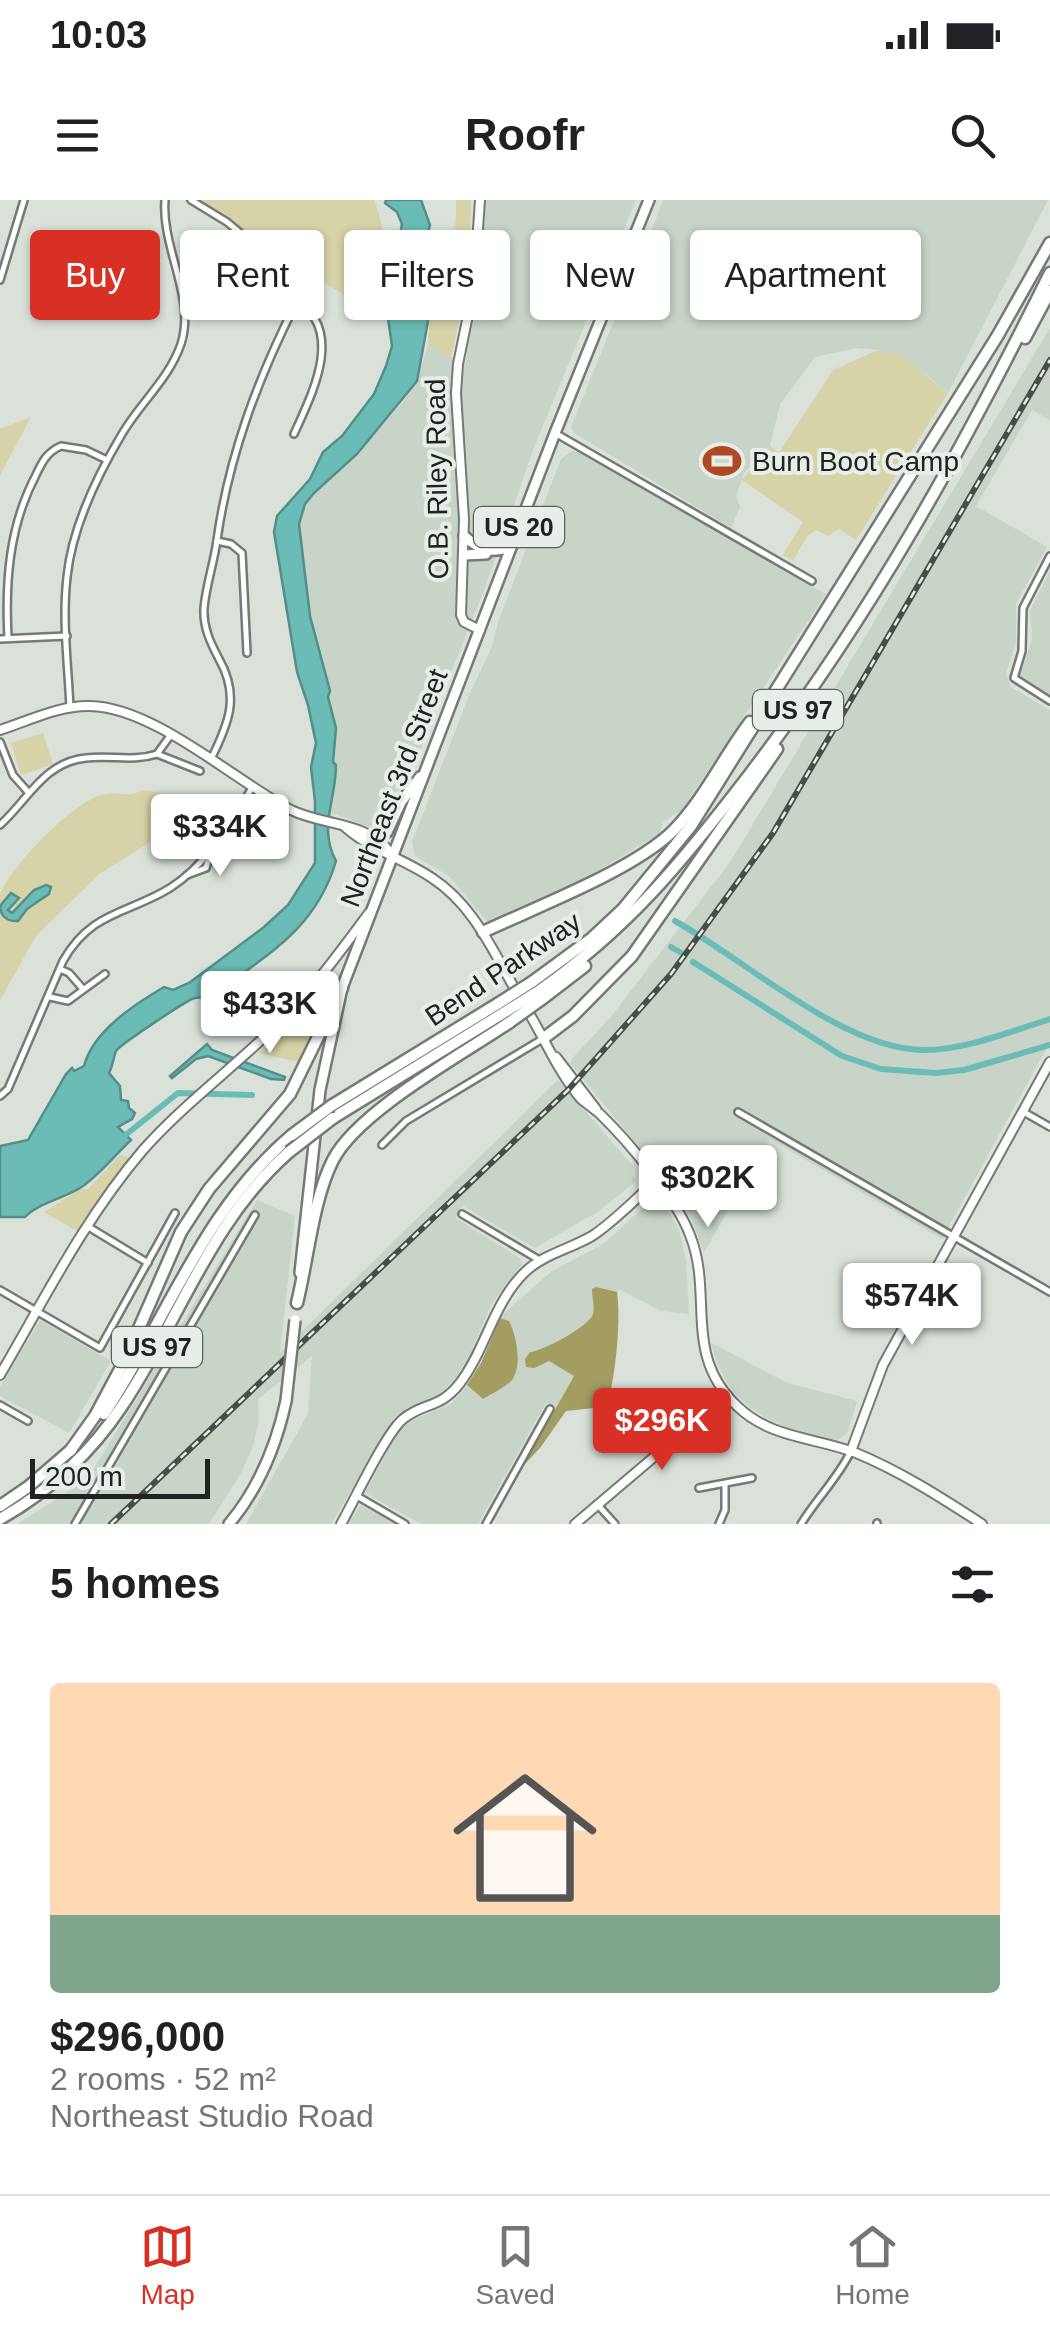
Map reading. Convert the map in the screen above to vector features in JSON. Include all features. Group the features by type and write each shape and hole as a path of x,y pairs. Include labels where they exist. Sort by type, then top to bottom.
{"highway":[{"path":"1028,284 1050,230"},
{"name":"Bend Parkway","path":"537,991 660,868 691,826 1050,243"},
{"name":"Bend Parkway","path":"0,1506 70,1451 115,1398 218,1216 250,1174 292,1135 505,1012 602,944 633,915 704,834 825,673 899,558 997,380 1050,272"},
{"path":"997,380 1050,290"},
{"path":"544,1038 574,1016 632,956 792,727 825,673"},
{"path":"483,932 620,867 659,843 698,800 740,734 785,678"},
{"path":"70,1451 96,1416 126,1358 189,1219 209,1189 290,1094 342,988"},
{"path":"297,1303 323,1185 348,1138 505,1012 537,991"},
{"name":"Bend Parkway","path":"0,1519 60,1476 111,1422 224,1227 256,1184 332,1112"}],"main road":[{"name":"O.B. Riley Road","path":"480,200 474,286 456,393 464,536 461,615 470,626 480,630"},
{"name":"Northeast 3rd Street","path":"229,1524 269,1460 286,1401 310,1160 342,988 555,433 649,200"},
{"path":"464,536 482,550 498,552"},
{"path":"464,554 498,552 511,547"},
{"path":"0,730 70,708 89,706 124,712 211,759 303,816 353,827 383,843 393,856"},
{"path":"370,836 388,832 401,802 425,771"},
{"path":"345,827 453,893 483,932 555,1056 672,1200 690,1236 699,1273 702,1345 715,1378 727,1395 766,1427 852,1451 881,1464 977,1523"},
{"path":"0,1375 86,1226 145,1148 206,1086 277,1025 326,970 370,910"},
{"path":"277,1025 342,988"},
{"path":"852,1451 882,1365 1050,1062"},
{"path":"341,1524 397,1425 451,1394 476,1359 507,1294 528,1269 588,1238 656,1181"},
{"path":"575,1524 727,1395"}],"street":[{"path":"0,280 24,200"},
{"path":"70,708 66,577 71,554 84,512 122,432 152,395 181,343 184,317 166,229 165,200"},
{"path":"191,200 237,230"},
{"path":"211,759 229,721 232,701 226,671 204,622 205,598 232,464 255,390 288,320"},
{"path":"294,434 306,406 324,337 317,320"},
{"path":"555,433 812,581"},
{"path":"67,636 4,639 16,517 44,458 61,446 86,450 108,460"},
{"path":"217,540 242,553 247,654"},
{"path":"1050,556 1023,608 1022,651 1014,678 1050,701"},
{"path":"0,825 46,774 74,760 137,760 157,754 170,736"},
{"path":"0,742 13,775 28,792"},
{"path":"157,754 200,771"},
{"path":"0,1096 8,1089 60,968 75,944 92,927 130,904 172,887 188,874 212,848 254,786"},
{"path":"60,968 83,989"},
{"path":"50,997 68,1002 105,974"},
{"path":"382,1145 406,1121 544,1038"},
{"path":"1022,1111 1050,1127"},
{"path":"738,1112 1050,1292"},
{"path":"0,1290 100,1348 175,1213"},
{"path":"462,1214 541,1261"},
{"path":"75,1524 255,1215"},
{"path":"86,1226 148,1264"},
{"path":"0,1405 28,1421"},
{"path":"486,1524 550,1409"},
{"path":"802,1524 852,1451"},
{"path":"699,1488 752,1478"},
{"path":"719,1524 725,1510 726,1484"},
{"path":"357,1496 405,1524"},
{"path":"598,1504 615,1524"}],"shaded area":[{"path":"184,200 374,200 382,230 344,230 344,295 324,283 324,230 235,230"},
{"path":"456,200 471,200 470,230 454,230"},
{"path":"486,200 636,200 624,230 530,230 530,320 587,320 533,450 486,585 410,776 387,825 377,830 330,812 336,728 310,616 299,524 305,504 314,493 357,454 403,402 417,381 428,345 465,364 473,320 510,320 510,230 484,230"},
{"path":"663,200 1048,200 948,393 928,376 878,350 857,348 815,357 780,404 770,446 744,473 736,496 740,507 731,528 574,433 571,427 614,320 670,320 670,230 652,230"},
{"path":"430,320 459,320 451,358 428,345"},
{"path":"1050,328 1050,420 1032,410 976,506 1047,547 1016,604 1016,641 1006,674 1011,687 1050,710 1050,1042 942,1239 770,1139 704,1252 677,1193 569,1062 610,1018 731,861"},
{"path":"878,350 900,355 948,393 856,540 839,529 828,536 816,530 807,536 793,561 783,555 803,522 742,480 770,446 779,453 833,370"},
{"path":"31,417 0,475 0,429"},
{"path":"572,451 826,594 681,811 664,821 659,834 575,884 489,924 449,876 415,856 412,842 492,647 561,459"},
{"path":"1050,571 1050,696 1020,677 1032,639 1030,610"},
{"path":"43,733 53,764 21,775 11,743"},
{"path":"143,790 181,796 181,823 99,874 36,936 0,1000 0,895 6,883 45,836 77,808 105,794"},
{"path":"322,1006 324,1010 306,1057 300,1062 258,1053"},
{"path":"558,1080 633,1166 636,1181 599,1211 535,1248 463,1206 455,1218 520,1258 522,1264 491,1305 455,1379 436,1397 396,1415 331,1524 246,1524 308,1414 312,1356 258,1399 259,1421 253,1446 209,1524 17,1524 65,1494 95,1467 257,1200 295,1216 280,1353"},
{"path":"120,1155 129,1158 77,1231 44,1212 80,1189 88,1189"},
{"path":"654,1198 663,1202 679,1230 686,1261 689,1314 661,1311 619,1289 556,1409 546,1403 478,1524 421,1524 365,1493 397,1432 414,1419 451,1404 466,1387 502,1315 552,1271 603,1244"},
{"path":"592,1289 617,1292 617,1344 610,1395 594,1408 566,1411 524,1465 574,1376 549,1361 526,1367 525,1359 530,1352 564,1337 590,1319 594,1312"},
{"path":"500,1318 512,1327 517,1366 509,1383 483,1399 467,1385"},
{"path":"40,1320 111,1361 69,1433 0,1396 0,1387"},
{"path":"710,1342 787,1383 857,1401 847,1434 836,1440 792,1429 749,1407 720,1370"},
{"path":"362,1506 394,1524 348,1524"}],"water":[{"path":"421,200 429,230 401,230 397,212 385,203"},
{"path":"388,320 428,320 417,381 357,454 314,493 305,504 299,524 310,616 336,728 328,837 336,861 327,885 303,922 271,952 212,996 186,1002 116,1051 109,1073 120,1086 121,1100 128,1101 135,1113 118,1127 131,1140 108,1164 83,1186 25,1217 0,1217 0,1146 28,1140 66,1074 72,1068 74,1071 84,1066 96,1041 117,1020 164,987 173,990 189,983 264,927 288,905 315,863 311,767 316,743 297,672 274,532 277,516 310,479 323,452 342,436 374,394 392,346"},
{"path":"51,887 49,894 27,909 18,921 3,915 0,906 11,893 19,898 8,910 12,913 34,890"},
{"path":"207,1044 212,1050 285,1077 284,1080 208,1056 170,1076"}],"waterway":[{"path":"675,921 828,1019 893,1046 924,1050 956,1047 1050,1019"},
{"path":"671,947 680,952"},
{"path":"693,962 842,1056 881,1069 935,1073 964,1070 1050,1045"},
{"path":"123,1137 178,1093 252,1095"}],"railway":[{"path":"111,1524 568,1090 671,974 773,833 1050,360"}],"place":[{"name":"Burn Boot Camp","path":"722,461"}]}
